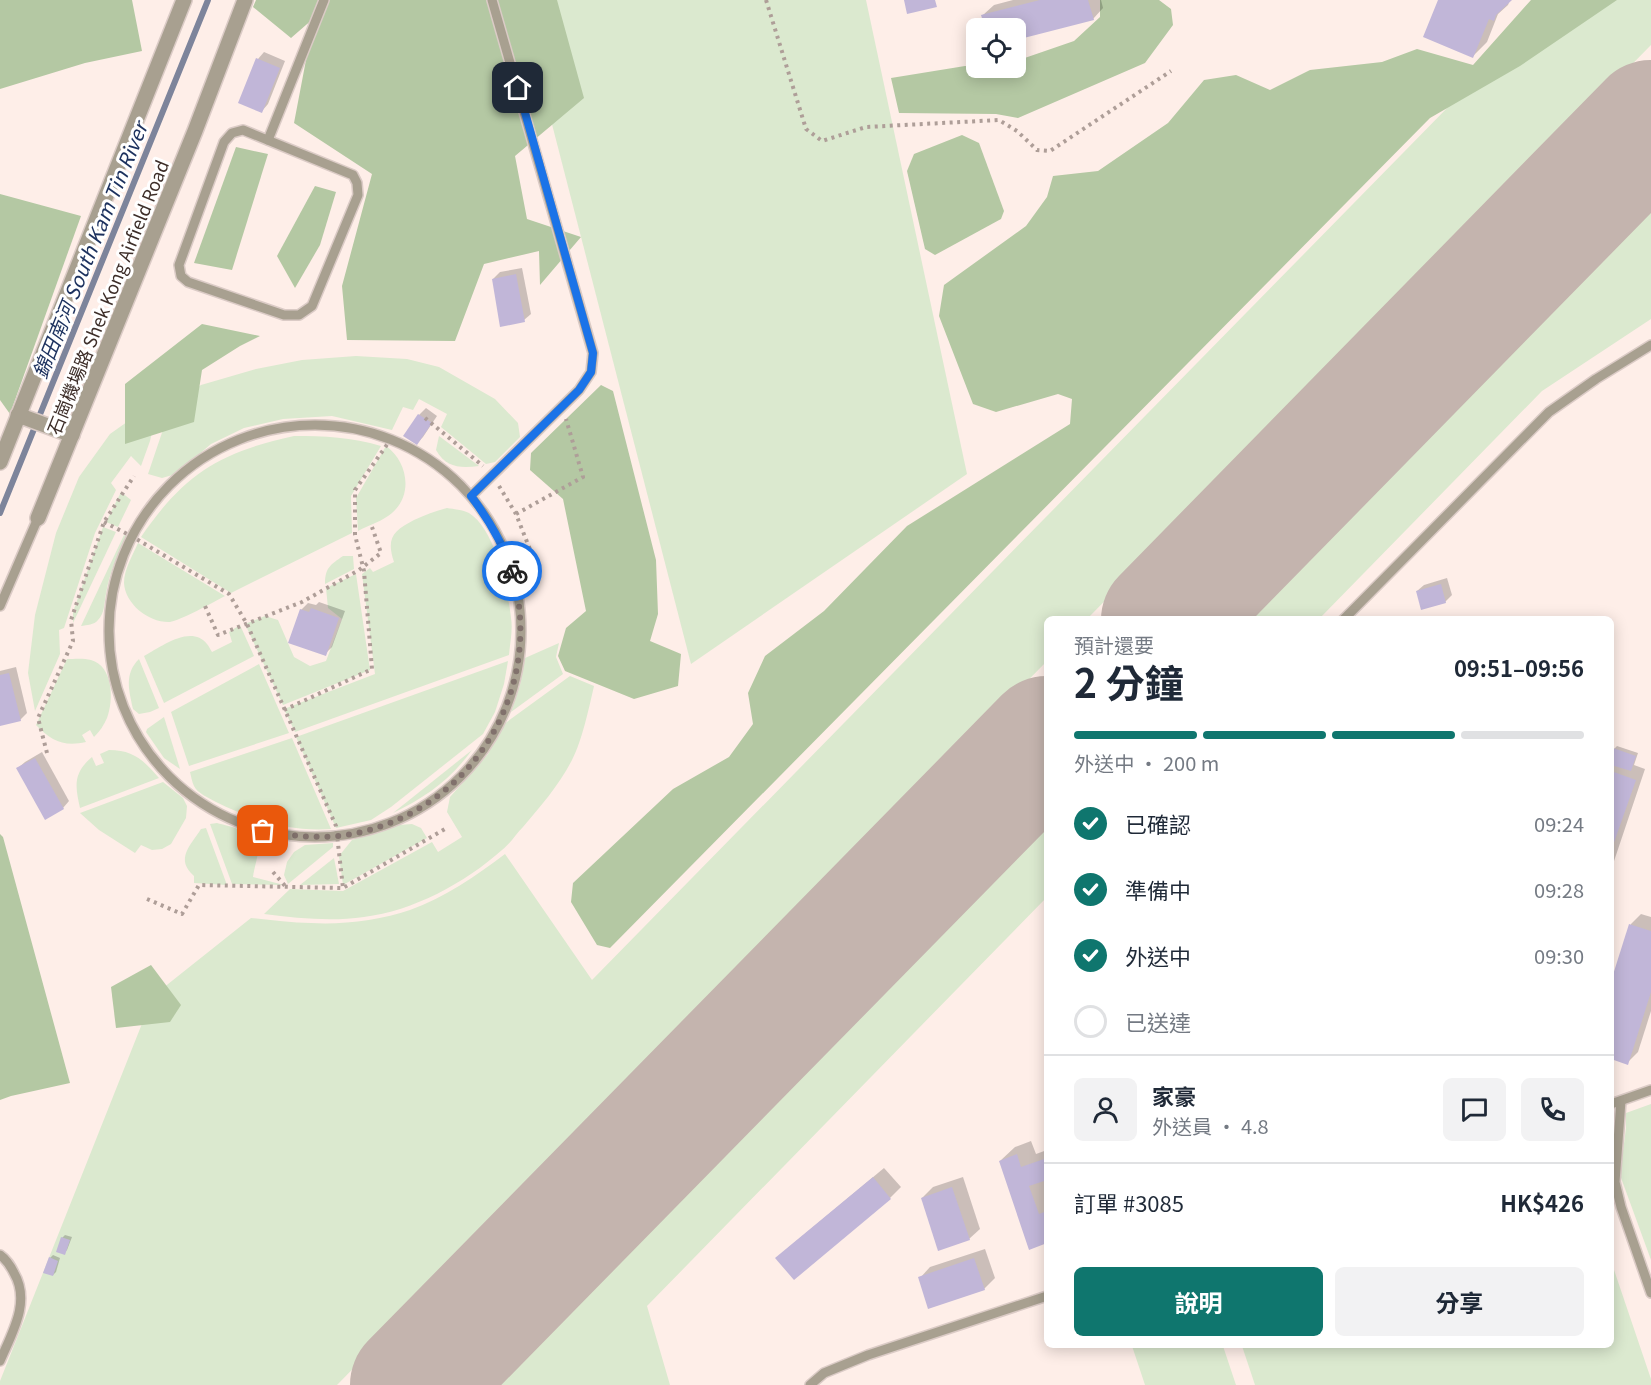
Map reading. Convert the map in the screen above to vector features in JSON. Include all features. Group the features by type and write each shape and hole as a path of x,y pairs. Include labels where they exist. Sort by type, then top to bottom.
{"street":[{"path":"0,460 184,0"},
{"name":"石崗機場路 Shek Kong Airfield Road","path":"38,518 191,142 245,0"},
{"path":"18,416 72,435"}],"lane":[{"path":"268,140 324,0"},
{"path":"471,496 579,390 591,372 593,353 492,0"},
{"path":"243,130 268,140 353,175 357,183 358,195 312,306 300,315 284,315 188,282 181,276 179,265 224,142 232,133 243,130"},
{"path":"1347,616 1549,412 1596,379 1651,346"},
{"path":"294,426 343,427 391,439 414,450 454,478 471,496 499,537 515,584 521,634 517,667 506,707 495,729 467,770 429,802 385,825 337,836 295,836 263,831 239,823 216,813 196,799 159,766 144,746 122,702 115,678 110,637 112,604 124,556 148,512 164,493 201,460 223,447 269,430 294,426"},
{"name":"石崗機場路 Shek Kong Airfield Road","path":"0,606 38,518"},
{"path":"1614,1103 1651,1090"},
{"path":"1621,1101 1615,1182 1621,1207 1651,1293"},
{"path":"0,1255 7,1260 20,1282 21,1302 18,1319 0,1361"},
{"path":"810,1385 824,1373 868,1355 1044,1297"}],"path":[{"path":"765,0 806,129 822,141 866,127 999,120 1017,131 1037,150 1050,151 1171,71"},
{"path":"516,514 583,477 562,407"},
{"path":"284,710 372,669 364,572 355,535 355,490 391,439"},
{"path":"47,753 38,718 73,641 71,620 104,522 134,476"},
{"path":"104,522 229,594 247,624 336,826 343,888"},
{"path":"206,606 218,635 302,602 359,570 381,553 372,527"},
{"path":"147,899 182,914 199,885 343,888 444,830"},
{"path":"273,872 287,888"}],"green space":[{"path":"0,0 132,0 142,51 85,63 0,89"},
{"path":"256,0 557,0 584,98 515,156 527,219 581,237 540,285 539,251 484,264 455,341 347,340 342,286 372,174 294,123 314,18 291,38 253,7"},
{"path":"520,0 866,0 967,474 691,664"},
{"path":"1100,0 1159,0 1171,9 1173,25 1145,63 1018,118 996,114 899,113 891,78 965,66 966,78 1026,78 1026,58 1074,41 1100,17"},
{"path":"1531,0 1617,0 1520,66 1430,118 610,948 597,945 571,902 573,883 673,789 729,757 753,724 748,693 765,656 824,611 907,526 1070,424 1072,399 1058,394 996,412 973,404 939,316 944,285 1026,226 1047,197 1053,176 1098,171 1168,123 1204,80 1236,75 1270,90 1310,70 1382,62 1417,49 1473,65"},
{"path":"1553,0 1651,0 1651,45 1090,616 1044,616 1044,664 337,1385 0,1385 153,996 251,918 335,923 399,914 447,893 505,854 592,980"},
{"path":"962,135 979,143 1004,211 1001,219 935,255 925,249 907,171 914,154"},
{"path":"236,147 268,154 232,270 194,263"},
{"path":"315,186 336,192 320,245 295,288 277,256"},
{"path":"1651,189 1651,319 1542,391 1322,616 1231,616"},
{"path":"0,194 81,216 10,414 0,400"},
{"path":"202,324 260,336 202,370 194,422 125,444 125,384"},
{"path":"356,356 407,359 439,367 495,399 518,423 520,437 495,462 486,464 441,427 447,414 419,399 413,410 403,407 392,430 332,416 283,419 244,428 211,444 176,474 162,478 148,474 171,406 201,385 256,369 302,360"},
{"path":"601,385 613,391 656,560 658,614 650,641 681,654 678,686 634,699 565,671 558,656 566,628 586,611 563,499 530,470 531,453"},
{"path":"158,404 150,441 141,466 131,456 111,483 116,490 95,533 64,628 59,630 60,654 35,711 28,673 35,615 56,533 79,477 110,434"},
{"path":"294,436 338,438 381,446 351,496 352,533 231,593 141,537 173,497 206,469 224,458 245,450"},
{"path":"439,436 479,466 460,467 449,464 436,450"},
{"path":"386,446 399,460 403,469 405,487 403,497 392,513 358,531 356,498"},
{"path":"121,492 131,500 118,527 106,522"},
{"path":"447,508 469,513 486,532 493,546 503,576 509,606 512,627 509,655 295,732 284,709 375,674 362,574 370,568 373,572 394,562 391,541 401,528 422,516"},
{"path":"103,527 116,532 73,623 73,612"},
{"path":"124,535 126,536 107,586 102,614 94,623 81,626"},
{"path":"138,543 225,596 174,621 162,621 146,616 133,605 125,591 124,583 127,567"},
{"path":"343,556 353,556 354,569 325,584 329,567"},
{"path":"356,574 370,670 283,705 245,624 265,616 278,620 294,657 310,666 326,661 342,619 328,608 326,588"},
{"path":"240,625 254,656 164,703 144,656 176,639 193,636 200,638 212,652 232,642 229,632"},
{"path":"559,643 556,657 563,674 511,712 520,685 525,658"},
{"path":"67,659 88,659 98,663 108,676 110,684 111,702 107,718 94,737 90,730 82,735 86,742 71,744 58,741 36,725"},
{"path":"139,659 159,708 139,714 133,709 129,676"},
{"path":"508,661 504,684 495,712 483,734 391,807 371,820 336,828 296,737"},
{"path":"259,664 289,733 189,766 171,712"},
{"path":"570,676 594,686 576,752 543,803 508,845 472,874 438,894 382,914 326,919 264,914 290,889 343,891 432,842 438,852 462,837 447,812 450,797 488,754 504,724"},
{"path":"164,717 180,769 164,758 146,732"},
{"path":"292,738 331,829 301,829 258,819 216,802 200,793 194,786 190,772"},
{"path":"109,750 132,754 159,778 80,808 77,780 81,769 92,757 96,766 104,763 100,754"},
{"path":"472,750 437,787 393,813"},
{"path":"163,782 183,798 187,806 186,818 171,844 162,849 152,850 141,845 135,853 99,830 80,813"},
{"path":"1044,807 1044,900 647,1306 670,1385 477,1385"},
{"path":"217,823 243,831 254,839 258,852 253,877 284,885 232,884 210,824"},
{"path":"412,824 421,828 427,838 343,885 339,856 352,840 399,825"},
{"path":"206,828 227,885 194,883 194,876 188,870 186,852 201,829"},
{"path":"0,834 3,837 70,1083 0,1100"},
{"path":"333,843 333,847 288,884 284,875 287,862 294,852 305,845"},
{"path":"334,858 339,884 300,885"},
{"path":"151,965 181,1005 170,1022 116,1028 111,987"},
{"path":"1651,1104 1651,1260 1620,1175 1626,1113"},
{"path":"1614,1270 1651,1379 1651,1385 1255,1385 1243,1348 1614,1348"},
{"path":"1133,1348 1224,1348 1236,1385 1145,1385"}],"building":[{"path":"904,0 935,0 937,7 907,14"},
{"path":"1040,0 1088,0 1094,20 1026,37 1026,18 982,18 981,15"},
{"path":"1438,0 1512,0 1496,15 1494,21 1489,19 1473,58 1423,37"},
{"path":"256,58 280,68 262,113 238,103"},
{"path":"516,274 525,322 500,327 492,279"},
{"path":"418,414 432,423 417,445 403,436"},
{"path":"1441,584 1446,603 1421,610 1416,591"},
{"path":"311,608 339,618 326,656 288,643 300,609 309,612"},
{"path":"9,673 21,721 0,726 0,675"},
{"path":"1614,748 1636,756 1631,771 1614,766"},
{"path":"35,758 64,809 45,820 16,768"},
{"path":"1614,772 1636,780 1614,842"},
{"path":"1629,924 1651,931 1651,992 1628,1065 1614,1060 1614,972"},
{"path":"1017,1154 1021,1167 1044,1159 1044,1181 1029,1186 1039,1214 1044,1212 1044,1244 1029,1250 999,1161"},
{"path":"873,1177 891,1199 794,1280 775,1258"},
{"path":"952,1187 970,1240 938,1251 921,1198"},
{"path":"61,1237 70,1240 65,1255 56,1252"},
{"path":"49,1257 58,1261 53,1276 43,1273"},
{"path":"974,1258 985,1290 928,1309 918,1277"}],"waterway":[{"name":"錦田南河 South Kam Tin River","path":"0,513 208,0"}],"runway":[{"path":"1168,616 1651,123"},
{"path":"413,1385 1044,742"}],"way so far":[{"path":"263,831 287,836 337,836 385,825 429,802 467,770 495,729 514,683 521,634 512,571"}],"route":[{"path":"512,571 499,537 471,496 579,390 591,372 593,353 518,88"}]}
